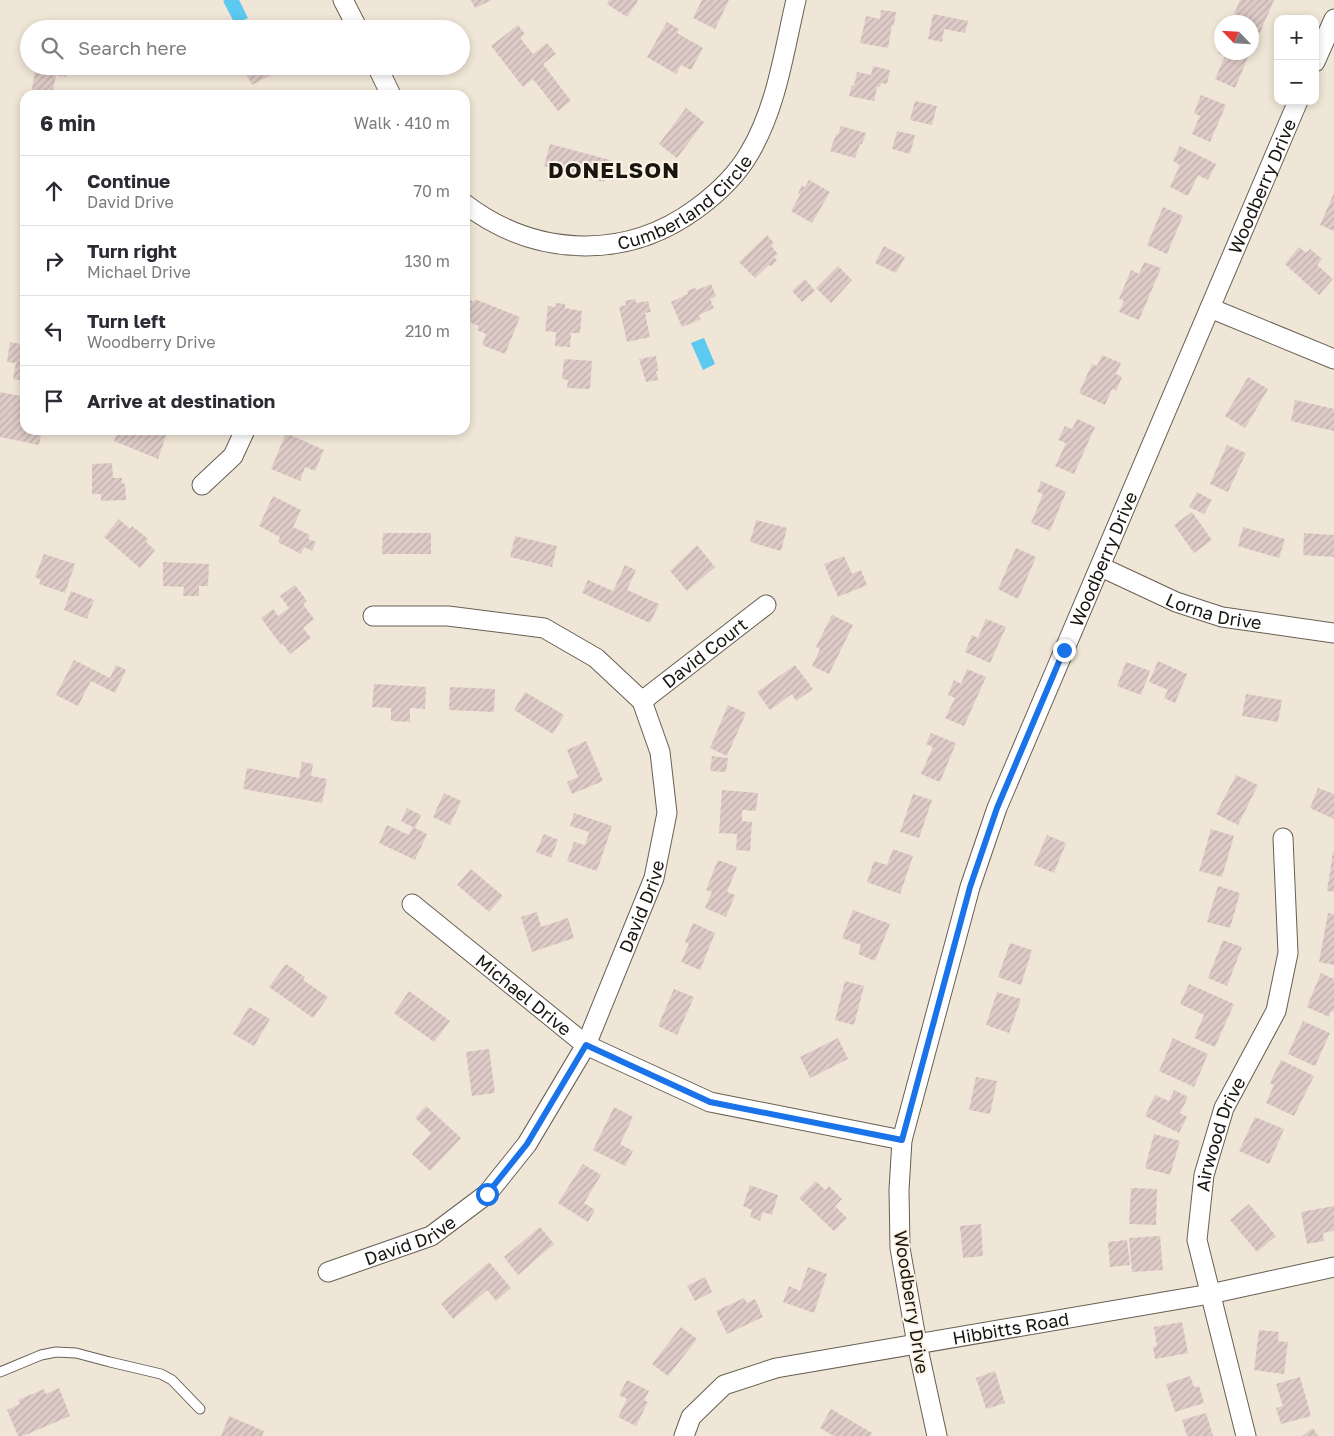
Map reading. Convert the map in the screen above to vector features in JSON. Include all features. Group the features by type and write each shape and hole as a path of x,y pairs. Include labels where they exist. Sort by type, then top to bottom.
{"street":[{"path":"343,0 353,20"},
{"name":"Cumberland Circle","path":"470,208 492,223 530,239 567,246 599,246 634,240 670,226 692,212 730,180 752,149 774,94 796,0"},
{"path":"1316,60 1334,19"},
{"path":"381,75 389,90"},
{"name":"Woodberry Drive","path":"937,1436 917,1344 900,1248 902,1140 973,878 1001,799 1296,105"},
{"path":"1210,308 1334,359"},
{"path":"202,485 233,456 244,435"},
{"name":"Lorna Drive","path":"1101,567 1176,602 1222,617 1334,633"},
{"name":"David Court","path":"642,701 766,605"},
{"name":"David Drive","path":"328,1272 431,1236 487,1194 527,1144 586,1045 654,878 668,813 660,752 642,701 596,658 544,628 448,616 373,616"},
{"name":"Airwood Drive","path":"1246,1436 1197,1240 1204,1175 1224,1108 1276,1011 1288,953 1283,838"},
{"name":"Michael Drive","path":"412,904 586,1045 710,1102 902,1140"},
{"name":"Hibbitts Road","path":"684,1436 691,1417 724,1385 776,1368 1210,1294 1334,1267"}],"lane":[{"path":"0,1372 41,1355 56,1352 76,1353 162,1374 172,1380 200,1409"}],"water":[{"path":"239,0 248,18 233,20 223,1"},
{"path":"704,338 715,364 703,370 691,343"}],"building":[{"path":"471,0 492,0 475,8"},
{"path":"609,0 638,1 627,17 607,4"},
{"path":"702,0 729,0 715,29 693,18"},
{"path":"1240,0 1274,0 1259,35 1259,15 1234,14"},
{"path":"881,10 896,12 888,48 860,43 866,16 880,19"},
{"path":"933,14 968,21 965,33 944,29 942,42 928,39"},
{"path":"667,22 679,29 677,33 703,48 691,70 681,65 676,74 647,57"},
{"path":"518,25 525,34 520,38 533,54 547,43 556,54 543,64 571,101 558,111 533,79 523,87 491,46"},
{"path":"1223,60 1247,60 1235,88 1215,79"},
{"path":"873,66 890,70 887,84 881,83 880,87 877,87 874,101 849,96 852,85 854,86 857,72 871,75"},
{"path":"34,75 56,75 53,90 32,90"},
{"path":"247,75 271,75 252,85"},
{"path":"1201,95 1226,105 1210,142 1192,134 1200,116 1194,113"},
{"path":"915,101 937,106 932,125 910,120"},
{"path":"686,108 704,122 677,158 659,144"},
{"path":"841,126 866,133 855,158 830,151"},
{"path":"897,131 915,135 910,154 892,149"},
{"path":"550,144 610,160 604,182 544,166"},
{"path":"1180,146 1216,164 1208,180 1198,175 1188,196 1170,187 1180,165 1173,161"},
{"path":"809,180 830,192 812,223 791,211 800,195 798,193 802,186 805,187"},
{"path":"1334,193 1334,231 1320,225"},
{"path":"1163,207 1183,216 1167,254 1147,245"},
{"path":"767,235 774,243 771,246 778,254 774,257 777,260 755,278 739,262"},
{"path":"884,246 905,257 896,273 875,263"},
{"path":"1299,247 1306,253 1310,249 1322,259 1317,265 1333,279 1319,295 1285,264"},
{"path":"1144,262 1161,268 1139,320 1119,312 1124,301 1119,299 1131,270 1139,274"},
{"path":"838,266 852,280 831,303 816,288"},
{"path":"805,279 815,291 802,302 792,291"},
{"path":"711,284 716,296 710,299 714,308 699,315 701,319 682,327 671,302 688,294 687,291 695,288 697,290"},
{"path":"475,299 520,317 505,354 482,345 486,334 477,330 479,326 470,322 470,300 474,302"},
{"path":"635,299 636,303 648,301 651,312 645,313 650,337 627,342 619,307 626,305 625,301"},
{"path":"556,303 565,304 565,308 582,311 580,333 571,333 570,347 555,346 556,332 545,331 548,306 556,307"},
{"path":"10,342 20,344 20,380 13,379 16,363 7,362"},
{"path":"1102,355 1121,363 1116,374 1122,377 1116,391 1112,389 1105,405 1079,393 1092,364 1097,366"},
{"path":"656,356 658,380 646,382 639,359"},
{"path":"564,359 592,361 590,389 567,388 568,380 562,379"},
{"path":"1248,377 1268,389 1245,428 1225,416"},
{"path":"0,392 20,396 20,435 41,435 39,445 0,437"},
{"path":"1295,400 1334,409 1334,431 1291,421"},
{"path":"1077,419 1095,427 1074,474 1055,466 1066,443 1058,440 1065,426 1072,429"},
{"path":"116,435 166,435 158,459 114,441"},
{"path":"285,435 290,435 324,450 315,471 305,467 300,481 271,469"},
{"path":"1227,445 1246,453 1228,492 1210,484"},
{"path":"112,463 113,478 122,478 122,484 125,483 126,500 101,501 101,494 92,494 92,464"},
{"path":"1041,481 1066,492 1050,531 1031,523 1043,494 1037,492"},
{"path":"1197,492 1212,500 1204,514 1189,507"},
{"path":"273,496 301,510 293,527 310,535 308,539 316,542 312,551 304,547 301,554 278,542 280,537 259,526"},
{"path":"1192,512 1212,540 1194,553 1174,525"},
{"path":"119,519 130,529 132,526 148,539 146,542 155,550 140,568 104,537"},
{"path":"756,520 787,528 781,551 750,542"},
{"path":"1243,527 1285,539 1279,558 1238,546"},
{"path":"383,533 431,533 431,554 382,554"},
{"path":"1304,533 1334,535 1334,557 1303,555"},
{"path":"515,536 557,546 552,567 510,557"},
{"path":"697,545 715,567 687,591 670,571"},
{"path":"1016,548 1036,557 1018,599 998,589"},
{"path":"44,554 75,564 65,593 39,584 41,580 35,577"},
{"path":"844,556 852,574 861,570 867,585 838,597 824,564"},
{"path":"163,562 209,564 208,586 199,586 199,596 183,596 184,587 163,586"},
{"path":"625,565 636,570 627,590 659,604 650,623 582,593 588,580 613,591"},
{"path":"295,585 307,601 303,604 314,619 303,628 311,638 290,654 261,618 273,609 278,616 289,608 280,596"},
{"path":"71,591 94,600 87,619 64,610"},
{"path":"832,615 853,625 829,674 812,666 820,649 816,647"},
{"path":"986,619 1006,627 990,663 965,652 972,635 978,638"},
{"path":"74,660 110,678 116,665 126,670 115,693 91,681 78,706 56,695"},
{"path":"1158,661 1187,674 1175,703 1164,698 1168,690 1149,682"},
{"path":"1126,662 1150,671 1141,695 1117,686"},
{"path":"795,665 813,689 796,701 792,694 770,710 757,692"},
{"path":"967,669 986,677 964,726 945,718 955,698 948,695 954,680 961,684"},
{"path":"374,684 426,687 425,709 410,708 410,722 391,721 391,708 372,707"},
{"path":"450,687 495,689 494,712 449,710"},
{"path":"525,692 564,715 553,734 514,710"},
{"path":"1246,694 1282,700 1278,722 1242,716"},
{"path":"728,705 746,713 727,756 710,748"},
{"path":"931,733 956,743 940,782 921,774 933,747 926,744"},
{"path":"586,741 603,781 572,794 567,782 578,777 567,750"},
{"path":"712,756 728,758 726,772 710,771"},
{"path":"302,762 313,764 311,776 327,779 322,803 243,789 247,768 299,778"},
{"path":"1236,775 1258,785 1238,825 1216,814"},
{"path":"1318,788 1334,794 1334,819 1310,808"},
{"path":"722,790 758,793 756,811 742,810 742,821 752,822 750,851 736,850 737,834 719,833"},
{"path":"444,793 461,801 450,825 433,817"},
{"path":"913,794 932,800 919,838 900,832"},
{"path":"407,808 421,815 415,828 427,834 415,860 379,843 387,825 409,835 413,827 401,821"},
{"path":"574,813 612,826 597,871 567,861 574,842 585,845 589,832 570,826"},
{"path":"1211,829 1234,836 1222,877 1199,871"},
{"path":"544,834 558,840 551,858 536,852"},
{"path":"1047,835 1066,843 1054,873 1034,865"},
{"path":"893,849 913,856 900,894 867,882 874,861 887,865"},
{"path":"1334,852 1334,892 1327,891"},
{"path":"718,860 737,867 727,892 735,895 726,917 705,908 712,892 706,890"},
{"path":"471,869 503,896 489,912 457,885"},
{"path":"1218,886 1240,893 1230,928 1207,922"},
{"path":"853,910 890,924 875,961 858,954 861,945 842,938"},
{"path":"537,912 541,927 568,918 574,938 532,952 521,917"},
{"path":"1328,913 1334,914 1334,965 1319,962"},
{"path":"693,923 715,933 700,970 681,962 689,944 685,942"},
{"path":"1223,940 1242,947 1227,986 1208,978"},
{"path":"1010,943 1032,950 1021,985 998,977"},
{"path":"286,964 305,977 303,980 328,997 313,1018 269,987"},
{"path":"1321,973 1334,979 1334,1012 1331,1011 1329,1017 1307,1007"},
{"path":"845,981 864,986 854,1025 835,1020"},
{"path":"1189,984 1234,1004 1215,1047 1194,1038 1204,1015 1180,1004"},
{"path":"674,989 694,997 677,1035 658,1026"},
{"path":"409,991 450,1021 434,1042 394,1013"},
{"path":"997,992 1021,999 1009,1033 986,1025"},
{"path":"249,1007 270,1019 254,1046 233,1034"},
{"path":"1303,1021 1330,1033 1315,1066 1288,1054"},
{"path":"838,1038 848,1059 810,1078 800,1057"},
{"path":"1173,1038 1208,1054 1194,1087 1159,1071"},
{"path":"489,1049 495,1093 472,1096 466,1052"},
{"path":"1281,1060 1314,1076 1294,1116 1266,1103 1274,1085 1270,1083"},
{"path":"976,1077 997,1081 990,1114 969,1110"},
{"path":"1174,1090 1188,1097 1180,1113 1187,1117 1179,1133 1145,1116 1155,1095 1169,1101"},
{"path":"426,1106 461,1138 430,1171 412,1154 431,1133 415,1118"},
{"path":"614,1107 633,1117 620,1144 633,1151 625,1166 593,1150"},
{"path":"1255,1117 1284,1129 1269,1164 1239,1151"},
{"path":"1154,1134 1180,1141 1170,1175 1145,1168"},
{"path":"583,1164 601,1175 584,1203 595,1210 588,1222 558,1203"},
{"path":"816,1181 825,1190 829,1186 842,1199 835,1206 847,1218 834,1231 799,1198"},
{"path":"750,1185 778,1195 772,1215 763,1212 760,1221 750,1217 752,1210 743,1206"},
{"path":"1131,1188 1157,1189 1156,1225 1129,1224"},
{"path":"1249,1204 1276,1236 1257,1252 1230,1220"},
{"path":"1334,1206 1334,1231 1323,1233 1324,1241 1307,1244 1301,1212"},
{"path":"981,1224 983,1256 963,1258 960,1226"},
{"path":"540,1227 554,1244 518,1275 504,1257"},
{"path":"1160,1236 1163,1270 1132,1272 1129,1238"},
{"path":"1127,1240 1130,1265 1110,1267 1108,1242"},
{"path":"489,1262 511,1288 496,1301 487,1290 453,1319 441,1304"},
{"path":"808,1267 827,1274 814,1313 783,1302 789,1286 800,1291"},
{"path":"705,1277 712,1292 695,1301 687,1286"},
{"path":"744,1298 747,1303 755,1299 763,1317 727,1334 716,1311"},
{"path":"1182,1322 1188,1353 1155,1359 1153,1347 1157,1346 1154,1327"},
{"path":"681,1327 697,1339 668,1376 652,1364"},
{"path":"1259,1330 1279,1332 1278,1341 1288,1342 1284,1374 1254,1370"},
{"path":"995,1371 1005,1403 986,1409 976,1378"},
{"path":"1190,1376 1194,1387 1199,1386 1204,1403 1175,1412 1166,1384"},
{"path":"1300,1377 1311,1416 1281,1424 1276,1408 1283,1406 1276,1384"},
{"path":"627,1380 649,1391 644,1400 648,1402 636,1426 618,1417 627,1399 619,1395"},
{"path":"59,1388 70,1416 23,1436 18,1436 7,1410 20,1404 18,1400 44,1389 46,1394"},
{"path":"831,1409 872,1433 870,1436 834,1436 820,1428"},
{"path":"1206,1413 1213,1436 1187,1436 1182,1420"},
{"path":"229,1416 264,1431 262,1436 221,1436"},
{"path":"1313,1428 1318,1436 1302,1436"}],"district":[{"name":"DONELSON","path":"614,169"}],"route":[{"path":"487,1194 527,1144 586,1045 710,1102 902,1140 970,887 997,808 1064,650"}]}
